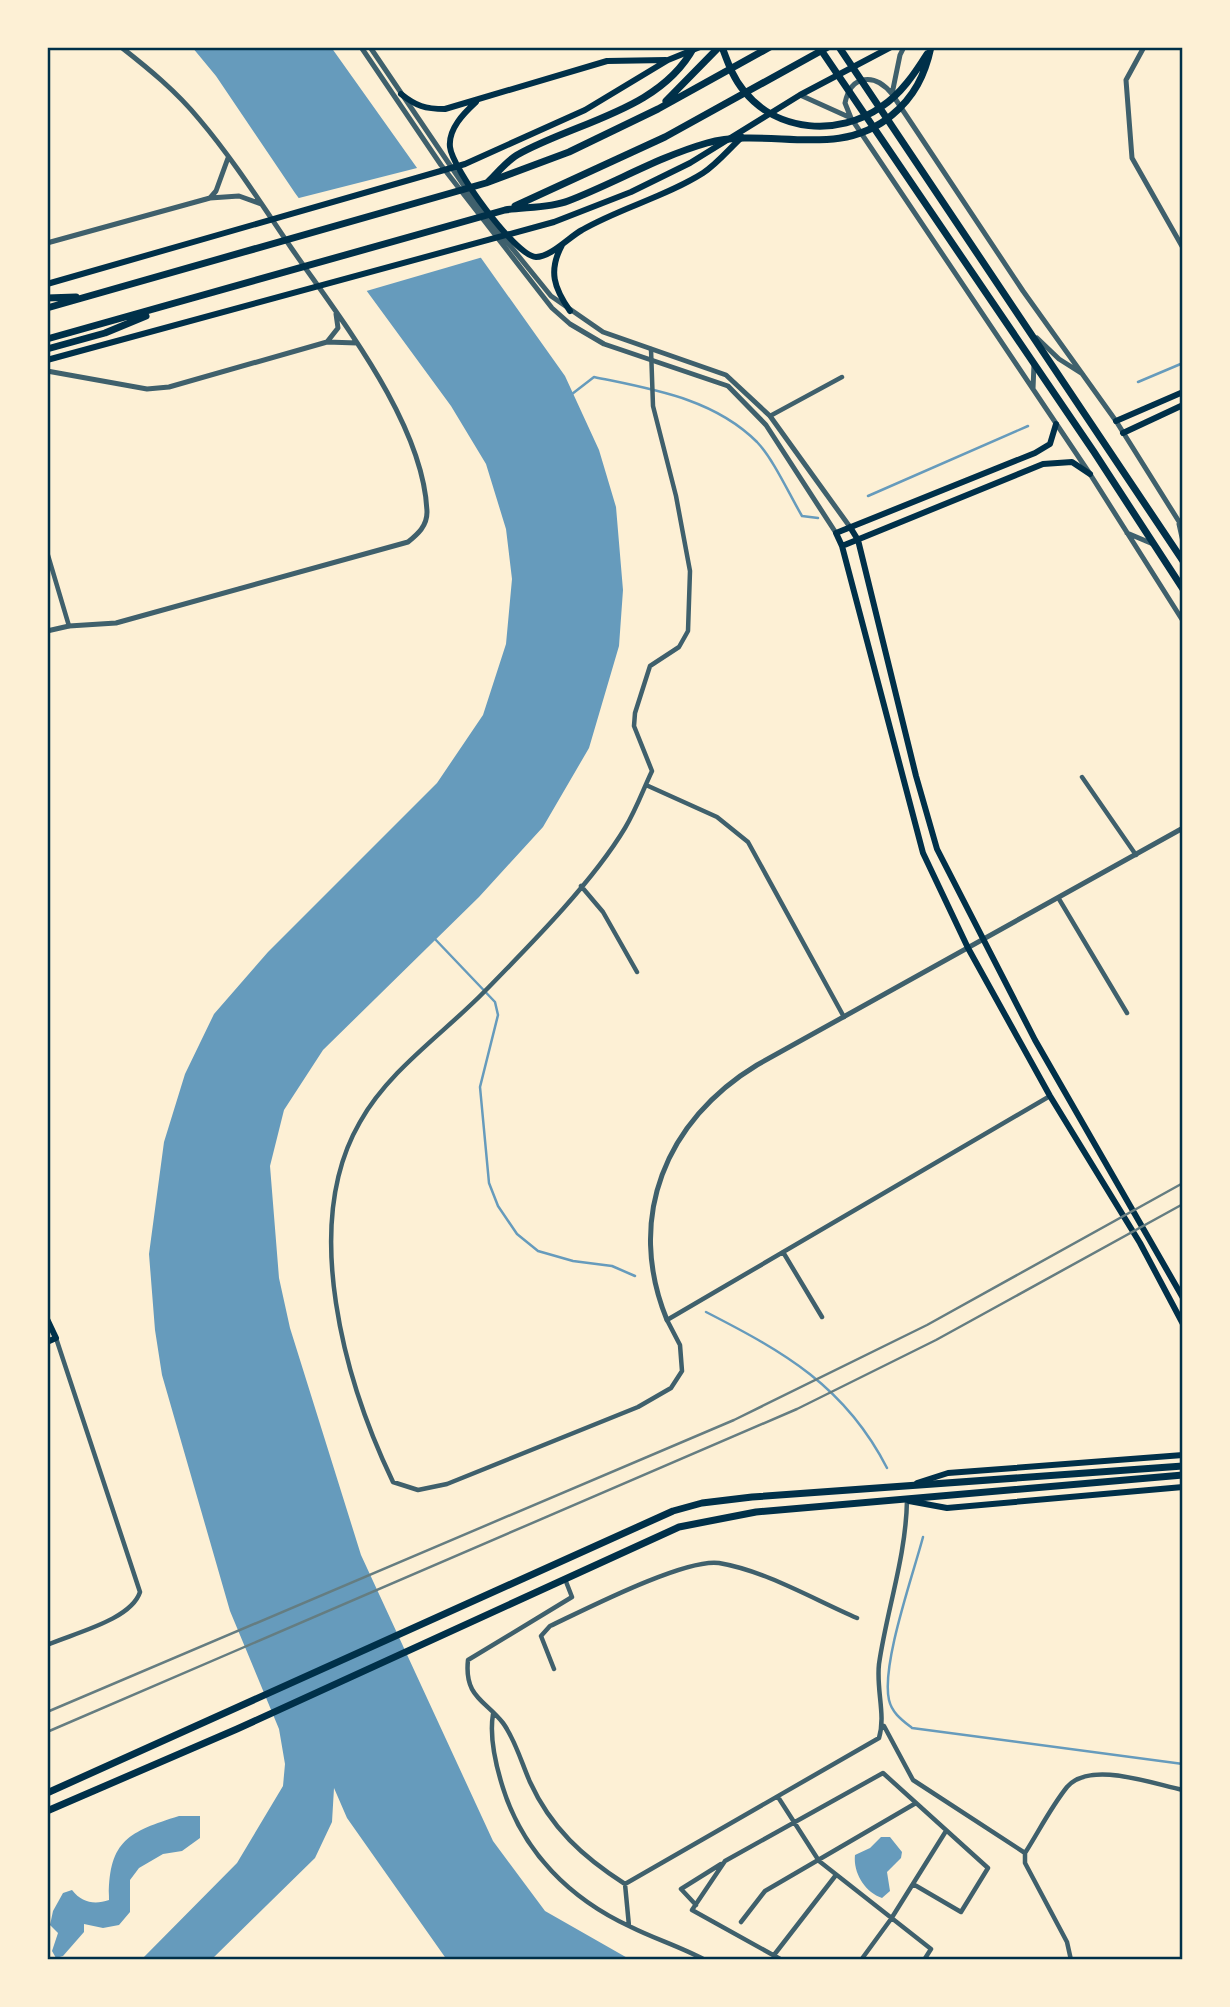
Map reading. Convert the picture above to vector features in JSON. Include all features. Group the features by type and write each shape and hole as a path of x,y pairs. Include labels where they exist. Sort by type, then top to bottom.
{"main road":[{"path":"486,183 516,156 641,99 676,73 694,47"},
{"path":"47,284 465,164 585,110 668,60 700,47"},
{"path":"658,108 721,47 732,74 744,92 763,110 782,120 822,126 846,123 882,107 901,90 931,47"},
{"path":"47,308 486,183 569,152 658,108 769,47"},
{"path":"819,47 1183,589"},
{"path":"505,210 665,137 828,47"},
{"path":"839,47 1183,561"},
{"path":"47,360 525,231 632,192 754,126 800,95 891,47"},
{"path":"47,339 505,210 566,202 667,157 709,142 741,139 836,140 861,134 883,123 904,106 919,86 931,47"},
{"path":"401,94 415,105 427,109 476,102 607,61 668,60"},
{"path":"476,102 454,128 449,143 452,158 498,225 524,253 537,257 550,253 564,240 704,173 754,126"},
{"path":"564,240 552,274 557,292 570,311"},
{"path":"47,298 87,296"},
{"path":"47,349 105,333 179,303"},
{"path":"1116,421 1183,392"},
{"path":"1123,433 1183,405"},
{"path":"1056,424 1055,435 1043,449 836,533 842,546 923,853 968,948 1050,1096 1140,1243 1183,1324"},
{"path":"842,546 1043,464 1072,462 1090,474"},
{"path":"850,527 858,540 916,776 937,849 1035,1040 1183,1298"},
{"path":"47,1319 56,1338 47,1342"},
{"path":"907,1486 948,1473 1183,1455"},
{"path":"47,1793 673,1511 702,1503 752,1497 955,1484 1039,1474 1183,1466"},
{"path":"47,1811 237,1729 679,1527 757,1512 1183,1475"},
{"path":"907,1500 947,1508 1183,1487"}],"street":[{"path":"47,631 69,626 116,623 408,542 422,530 427,514 412,448 400,414 357,343 200,119 163,80 121,47"},
{"path":"361,47 441,165 561,316 604,344 650,357 728,386 748,404 805,483 836,533"},
{"path":"370,47 506,241 551,296 603,332 726,375 769,416 850,527"},
{"path":"892,94 904,47"},
{"path":"1144,47 1126,80 1132,158 1183,248"},
{"path":"1183,528 1116,421 1023,291 892,94 875,79 865,78 853,84 845,103 851,118 1090,474 1183,621"},
{"path":"800,95 851,118"},
{"path":"209,198 216,191 228,158"},
{"path":"47,243 209,198 239,196 261,204"},
{"path":"327,342 338,328 336,312"},
{"path":"1032,333 1059,359 1084,374"},
{"path":"47,371 147,390 169,387 327,342 357,343"},
{"path":"651,349 652,396 676,496 690,571 690,622 679,647 657,660 645,674 634,726 652,765 646,785 625,827 580,886 484,993 389,1083 371,1105 351,1138 334,1197 330,1217 331,1281 344,1341 378,1452 393,1482 418,1490 447,1484 638,1407 671,1388 682,1371 680,1345 654,1287 654,1212 664,1166 689,1122 727,1083 1183,828"},
{"path":"1032,388 1034,364"},
{"path":"769,416 842,377"},
{"path":"1177,519 1183,542"},
{"path":"1127,533 1156,546"},
{"path":"47,552 69,626"},
{"path":"1082,777 1136,855"},
{"path":"646,785 717,817 748,842 844,1017"},
{"path":"580,886 603,912 637,972"},
{"path":"1059,899 1127,1013"},
{"path":"667,1320 1050,1096"},
{"path":"783,1252 822,1317"},
{"path":"47,1645 126,1613 136,1603 140,1592 56,1338"},
{"path":"907,1500 906,1536 879,1665 877,1697 883,1725 913,1780 1026,1853"},
{"path":"554,1669 541,1636 550,1626 688,1566 716,1562 753,1572 857,1618"},
{"path":"565,1579 572,1597 567,1602 468,1660 466,1674 480,1704 503,1723 539,1802 561,1834 592,1863 625,1884"},
{"path":"493,1714 491,1728 499,1776 519,1831 546,1868 590,1904 629,1926 705,1960"},
{"path":"625,1884 879,1738 883,1725"},
{"path":"695,1905 681,1889 725,1861 883,1773 988,1868 961,1912 913,1884"},
{"path":"1071,1960 1067,1942 1025,1863 1026,1853 1068,1785 1083,1776 1098,1773 1183,1790"},
{"path":"778,1797 819,1861 931,1949 924,1960"},
{"path":"741,1922 765,1891 916,1803"},
{"path":"861,1960 891,1919 946,1831"},
{"path":"725,1861 692,1910 782,1960"},
{"path":"774,1955 836,1875"},
{"path":"625,1884 629,1926"}],"water":[{"path":"192,47 331,47 565,376 599,450 616,507 623,590 619,646 589,748 543,827 479,897 323,1050 284,1110 270,1166 279,1278 290,1328 361,1555 493,1841 545,1911 631,1960 447,1960 347,1818 334,1788 332,1822 315,1858 211,1960 141,1960 237,1863 283,1786 285,1764 279,1729 230,1611 162,1375 155,1330 149,1254 164,1142 185,1074 214,1014 268,952 437,783 483,715 506,644 512,579 506,529 486,464 451,406 295,193 216,76"},
{"path":"179,1816 200,1816 200,1838 182,1851 163,1854 139,1868 130,1880 130,1912 119,1925 103,1928 84,1924 84,1932 63,1956 56,1958 52,1951 58,1933 50,1925 53,1911 63,1893 72,1890 89,1902 109,1900 112,1864 124,1842 146,1828"},
{"path":"881,1837 890,1837 902,1852 901,1858 887,1872 890,1891 882,1898 865,1887 855,1862 855,1855 870,1848"}],"pier":[{"path":"421,167 483,257 363,292 295,199"}],"waterway":[{"path":"1138,382 1183,363"},
{"path":"572,394 594,377 659,391 701,405 721,415 740,427 763,449 802,516 818,518"},
{"path":"868,496 1028,426"},
{"path":"434,938 495,1002 498,1015 480,1087 489,1183 498,1206 517,1234 538,1251 573,1261 612,1266 635,1276"},
{"path":"706,1312 761,1342 810,1374 852,1415 887,1468"},
{"path":"923,1537 899,1620 890,1665 889,1700 892,1709 901,1719 912,1728 1183,1764"}],"railway":[{"path":"47,1712 734,1420 927,1325 1183,1183"},
{"path":"47,1732 797,1409 936,1340 1183,1204"}]}
